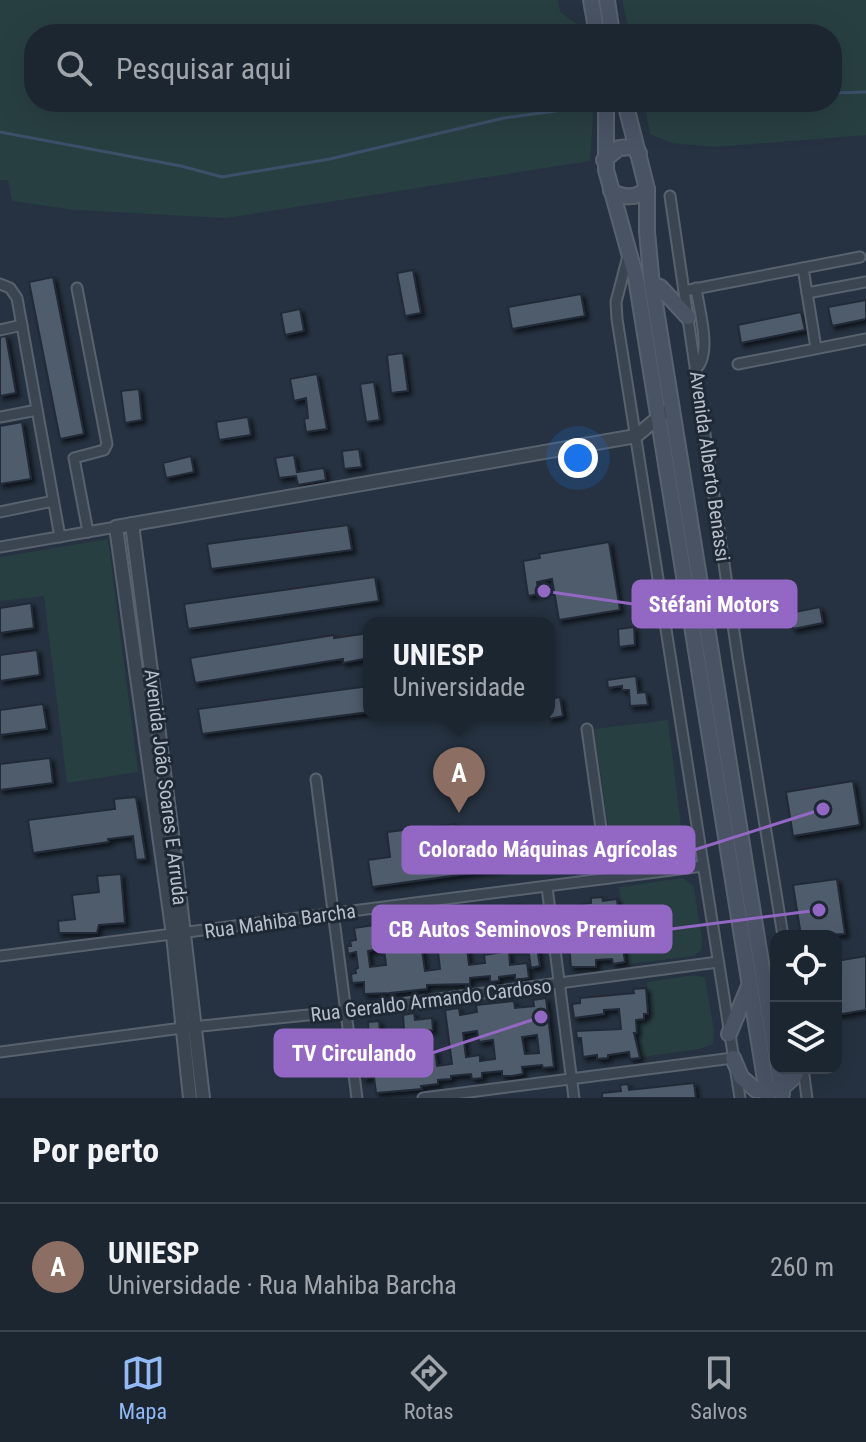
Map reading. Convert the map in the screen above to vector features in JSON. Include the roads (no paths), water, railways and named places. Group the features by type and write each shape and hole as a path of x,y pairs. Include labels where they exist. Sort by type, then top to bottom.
{"main road":[{"path":"591,0 595,24"},
{"path":"607,0 611,24"},
{"path":"606,112 604,160 636,278 749,986 775,1094"},
{"path":"628,112 647,189 647,232 672,405 770,1018"},
{"path":"604,160 619,148 632,147 639,153"},
{"path":"611,191 629,196 642,194 647,189"},
{"path":"656,286 688,317"},
{"path":"729,1034 749,986"},
{"path":"733,1058 748,1085 775,1094"},
{"path":"775,1094 777,1074"},
{"path":"775,1094 796,1074"}],"street":[{"name":"Avenida Alberto Benassi","path":"670,196 782,930"},
{"path":"629,253 616,302 617,319 740,1098"},
{"path":"656,286 696,288 860,257"},
{"path":"803,268 816,348"},
{"path":"807,293 866,282"},
{"path":"0,284 15,292 60,537"},
{"path":"77,288 107,444 104,450 74,458 88,532"},
{"path":"695,370 702,364 705,353 696,288"},
{"path":"0,330 22,325"},
{"path":"738,364 866,339"},
{"path":"0,547 636,436 672,405"},
{"path":"0,417 37,410"},
{"path":"0,512 53,501"},
{"name":"Avenida João Soares E Arruda","path":"132,524 169,866"},
{"name":"Avenida João Soares E Arruda","path":"116,527 175,911 188,1028 190,1098"},
{"path":"128,616 144,614"},
{"path":"587,729 608,878"},
{"path":"316,779 357,1098"},
{"name":"Rua Mahiba Barcha","path":"0,956 703,866"},
{"path":"547,887 574,1098"},
{"name":"Rua Geraldo Armando Cardoso","path":"0,1052 347,1011 718,962"},
{"name":"Avenida João Soares E Arruda","path":"188,1028 203,1098"},
{"path":"423,1098 733,1058"},
{"path":"801,1074 807,1098"}],"waterway":[{"path":"842,93 866,92"},
{"path":"0,132 181,166 222,177 330,159 504,118 548,112"}],"place":[{"name":"Stéfani Motors","path":"544,591"},
{"name":"Colorado Máquinas Agrícolas","path":"823,809"},
{"name":"UNIESP","path":"459,813"},
{"name":"CB Autos Seminovos Premium","path":"819,910"},
{"name":"TV Circulando","path":"541,1017"}]}
